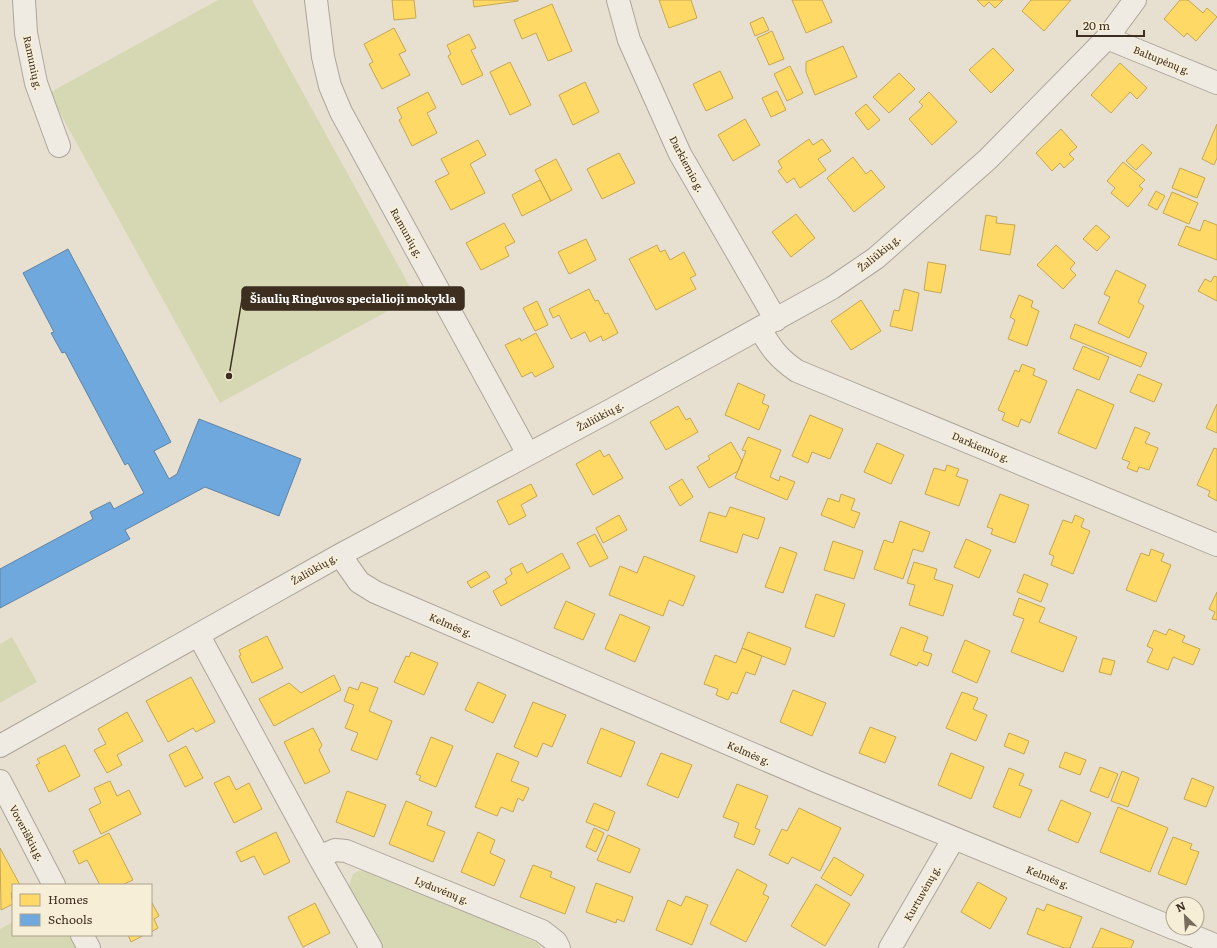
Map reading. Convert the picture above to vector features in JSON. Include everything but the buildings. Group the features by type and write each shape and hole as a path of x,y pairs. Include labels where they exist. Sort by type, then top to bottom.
{"street":[{"name":"Ramunių g.","path":"24,0 26,33 36,83 60,146"},
{"name":"Ramunių g.","path":"316,0 323,57 330,86 341,112 528,454"},
{"name":"Darkiemio g.","path":"618,0 629,40 680,154 768,324 772,349 782,360 797,371 1217,545"},
{"name":"Žaliūkių g.","path":"0,746 340,555 832,288 876,258 998,150 1107,38 1135,0"},
{"name":"Baltupėnų g.","path":"1107,38 1217,83"},
{"name":"Kelmės g.","path":"340,555 359,582 376,592 820,783 1165,925"},
{"path":"198,636 319,857 371,948"},
{"name":"Voveriškių g.","path":"0,781 53,884"},
{"name":"Kurtuvėnų g.","path":"890,948 954,838"},
{"name":"Lyduvėnų g.","path":"319,857 335,850 346,851 542,931 556,942 559,948"},
{"path":"83,936 89,948"},
{"name":"Kelmės g.","path":"1193,936 1217,946"}],"green space":[{"path":"218,0 252,0 415,296 220,403 49,93"},
{"path":"12,637 37,682 0,703 0,644"},
{"path":"358,871 364,871 536,942 542,948 380,948 349,886 353,874"},
{"path":"12,923 12,936 83,936 89,948 0,948 0,929"}],"place":[{"name":"Šiaulių Ringuvos specialioji mokykla","path":"229,376"}]}
